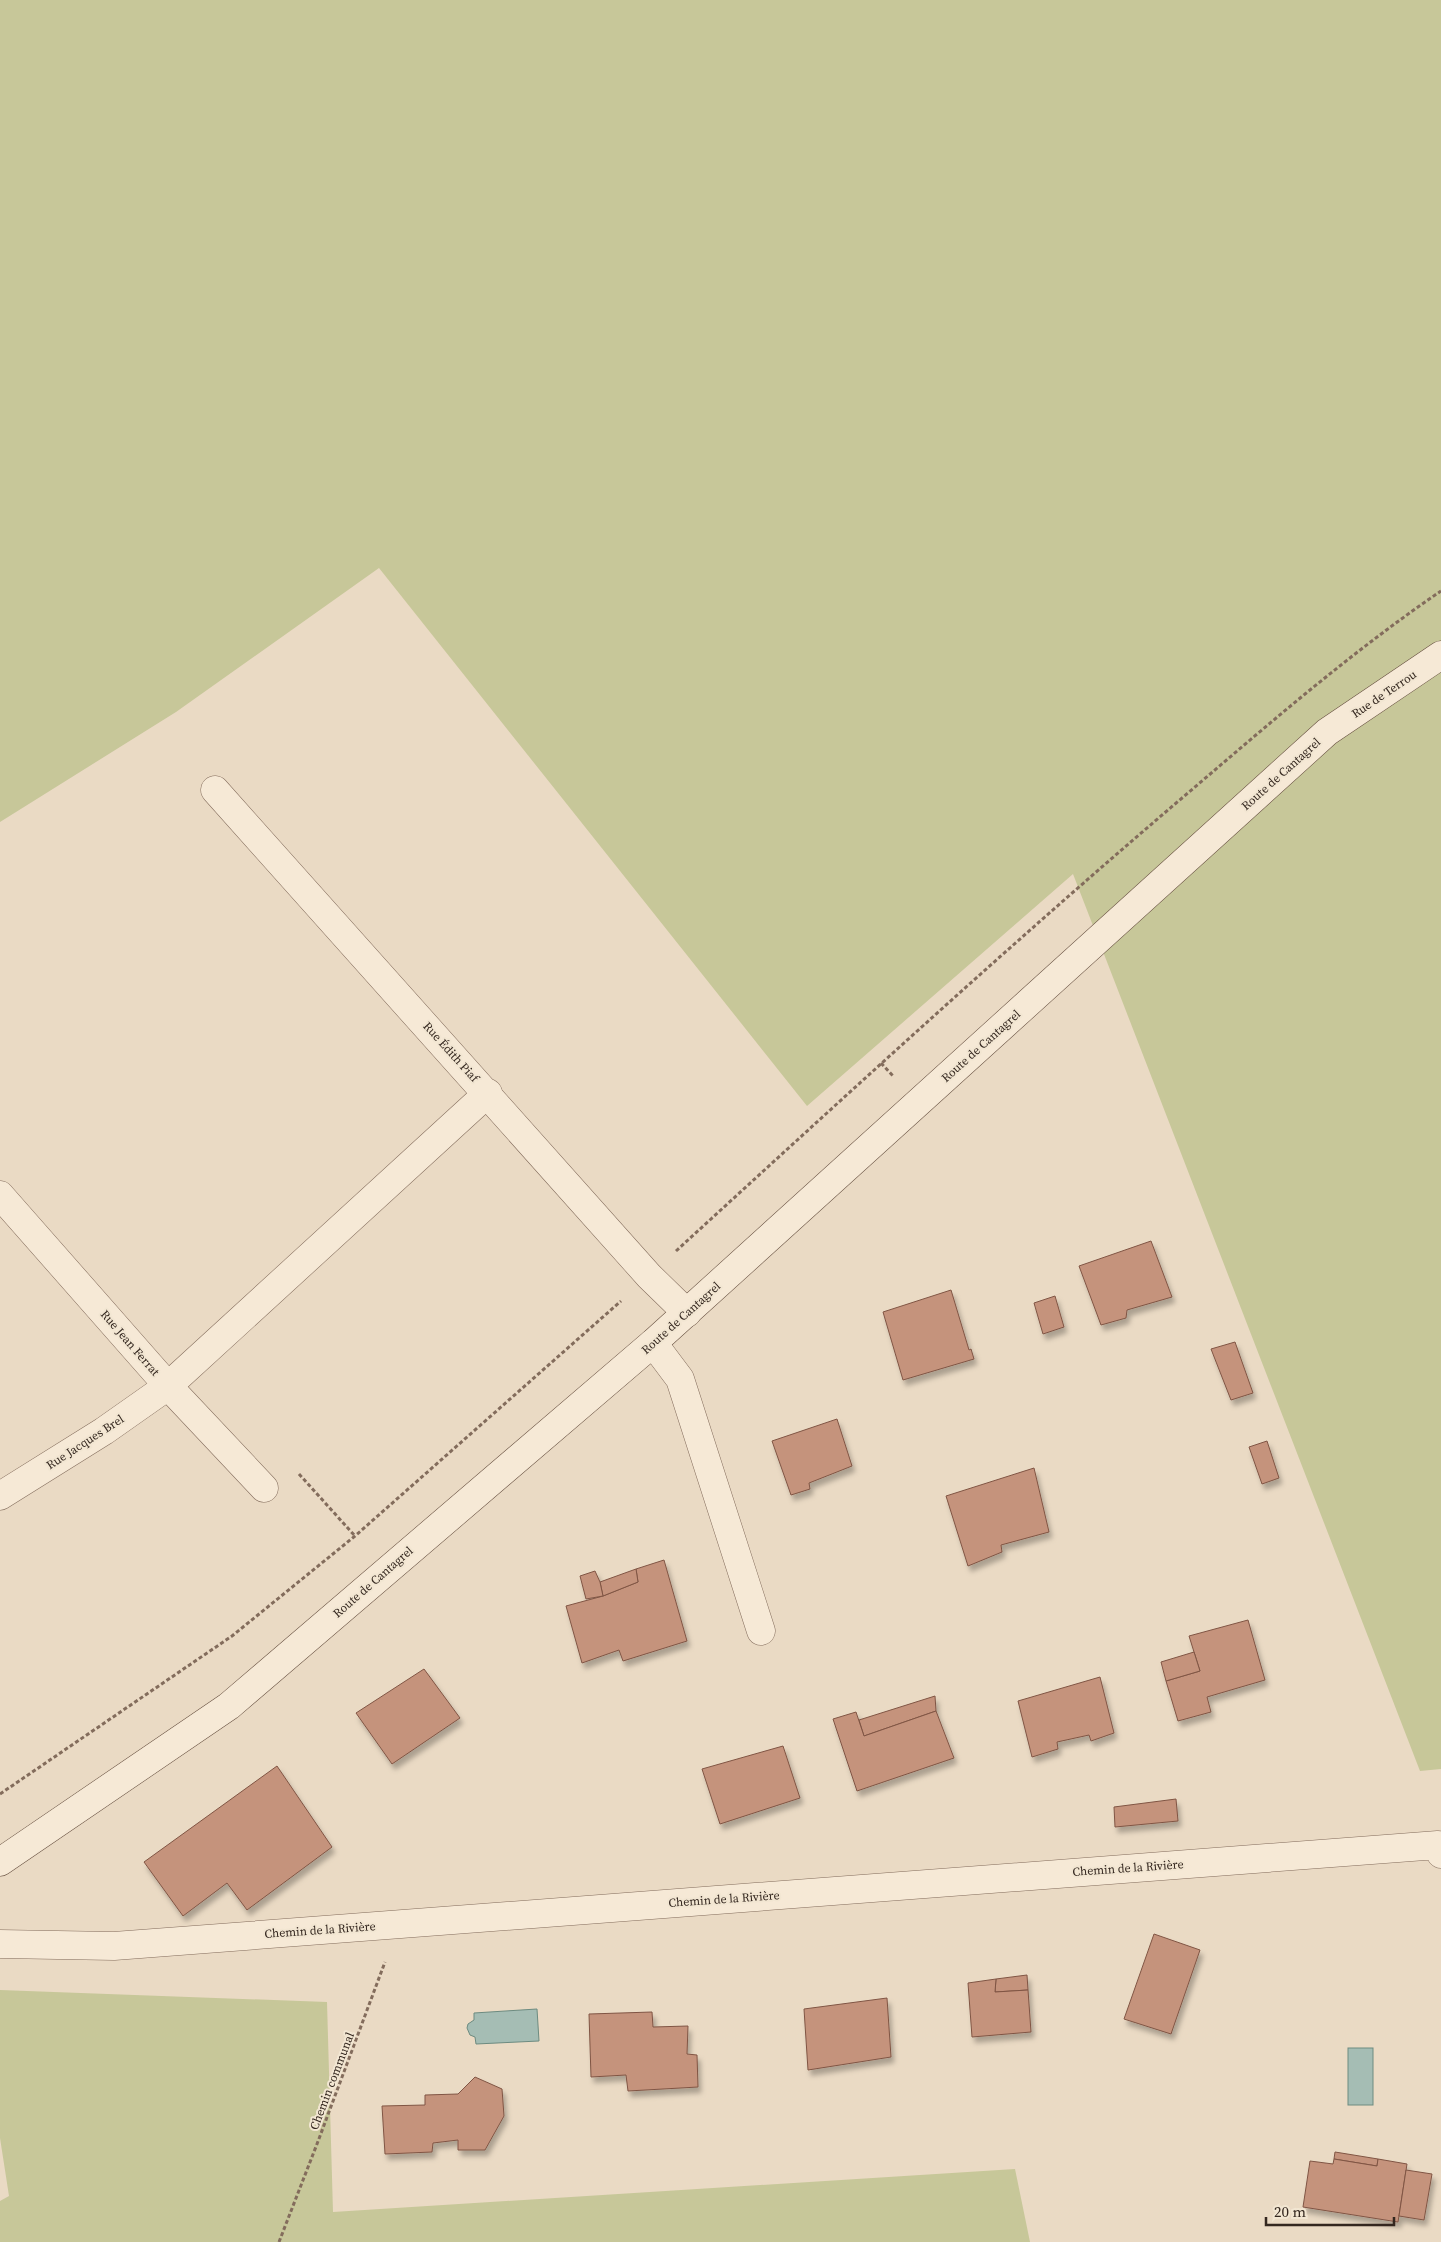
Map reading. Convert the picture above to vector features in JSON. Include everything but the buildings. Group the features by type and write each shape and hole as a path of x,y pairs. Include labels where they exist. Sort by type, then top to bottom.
{"street":[{"name":"Rue de Terrou","path":"1327,732 1441,655"},
{"name":"Route de Cantagrel","path":"0,1862 229,1706 653,1343 1327,732"},
{"name":"Rue Édith Piaf","path":"215,790 488,1093 649,1276 686,1313"},
{"name":"Rue Jacques Brel","path":"0,1496 104,1430 168,1386 488,1093"},
{"name":"Rue Jean Ferrat","path":"0,1195 168,1386 264,1488"},
{"path":"653,1343 680,1379 761,1631"},
{"name":"Chemin de la Rivière","path":"0,1944 114,1946 1440,1848"}],"path":[{"path":"0,1794 76,1744 240,1629 355,1536 649,1276 881,1063 1135,838 1289,707 1416,608 1441,591"},
{"name":"Chemin communal","path":"279,2242 382,1972 394,1924"}],"green space":[{"path":"0,0 1441,0 1441,1769 1420,1771 1073,874 807,1106 379,568 176,712 0,822"},
{"path":"0,1990 327,2002 333,2212 1015,2169 1030,2242 0,2242 0,2201 9,2196 0,2138"}],"shaded area":[{"path":"537,2009 539,2041 476,2044 475,2037 470,2035 467,2028 468,2024 474,2020 474,2013"},
{"path":"1348,2048 1373,2048 1373,2105 1348,2105"}]}
